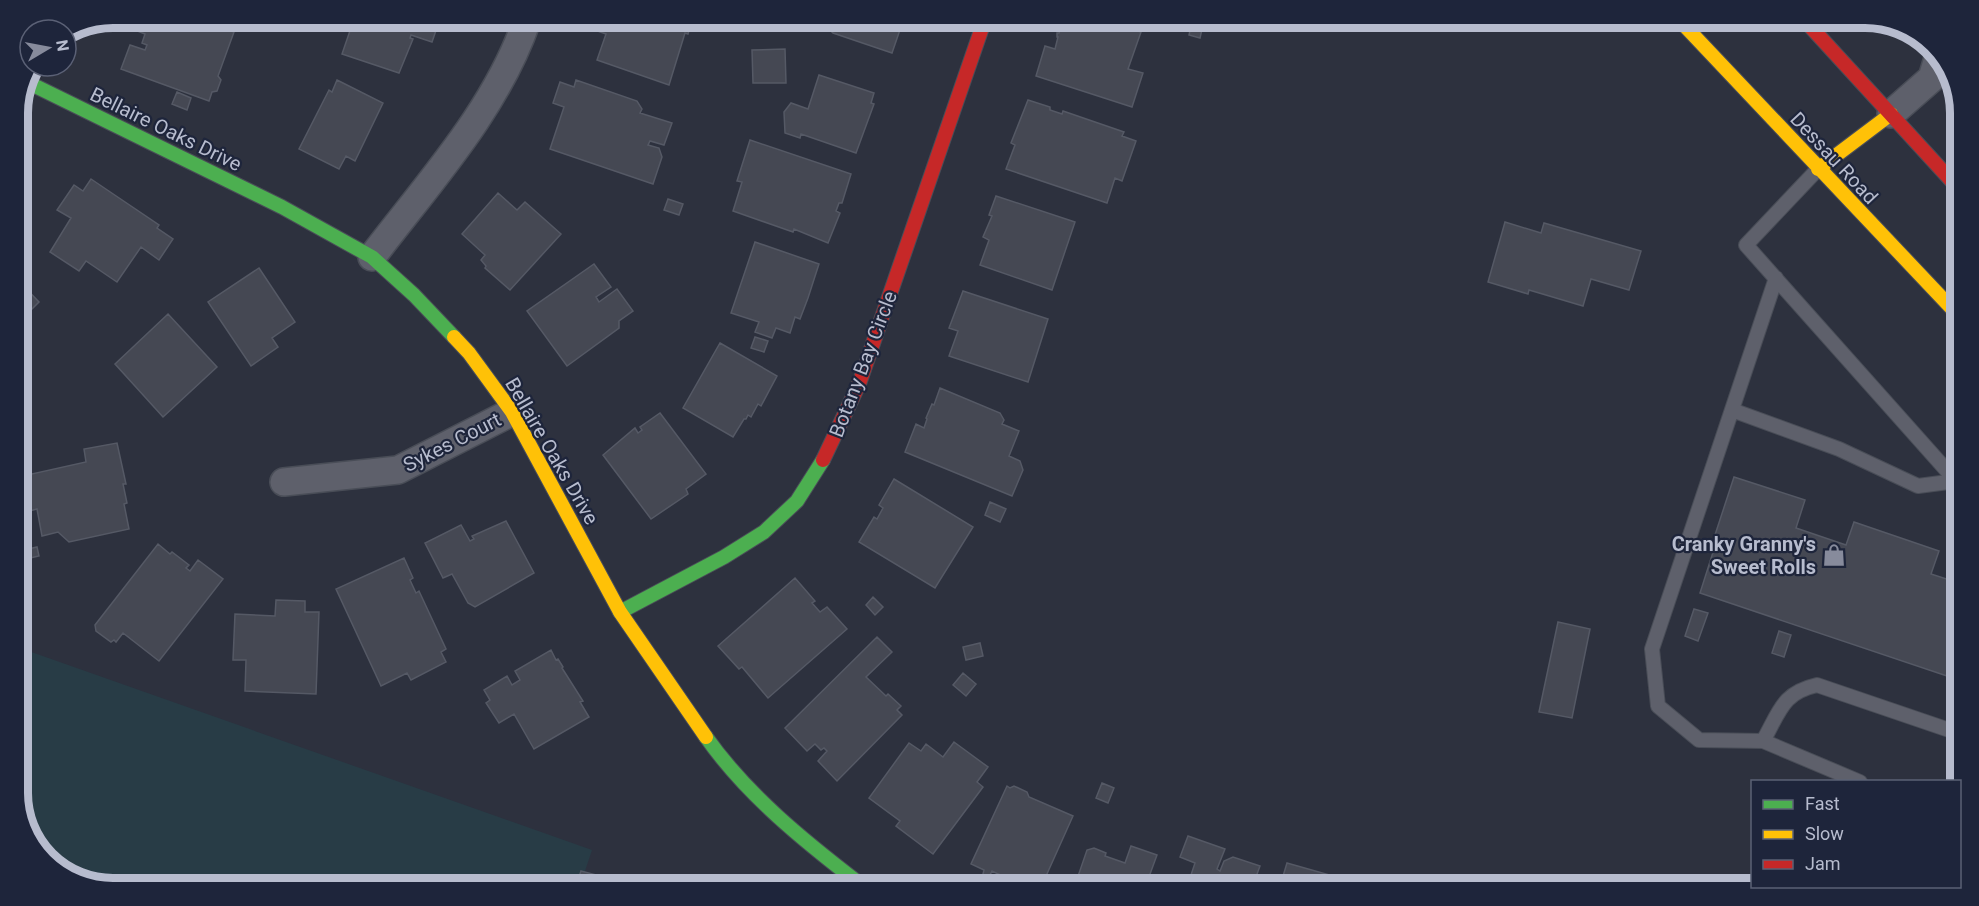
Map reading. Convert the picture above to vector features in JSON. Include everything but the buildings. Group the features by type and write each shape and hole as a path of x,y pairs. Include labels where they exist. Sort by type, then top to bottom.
{"street":[{"path":"372,257 492,96 523,28"},
{"name":"Botany Bay Circle","path":"620,612 741,548 777,521 797,501 825,456 860,384 982,28"},
{"name":"Dessau Road","path":"1687,28 1950,307"},
{"path":"1812,28 1950,179"},
{"path":"1818,169 1891,114 1932,78 1936,66"},
{"name":"Bellaire Oaks Drive","path":"33,85 282,207 372,257 414,295 469,353 512,412 620,612 708,740 744,783 804,841 852,878"},
{"name":"Sykes Court","path":"284,482 398,470 512,412"}],"lane":[{"path":"1818,169 1746,244 1950,474"},
{"path":"1776,278 1652,650 1658,706 1699,740 1763,741 1855,780"},
{"path":"1732,410 1839,449 1918,486 1950,483"},
{"path":"1763,741 1788,697 1800,689 1817,685 1950,731"}],"shaded area":[{"path":"29,651 592,850 583,878 113,878 81,871 53,853 37,830 30,809"}],"traffic: fast":[{"path":"33,85 282,207 372,257 414,295 454,337"},
{"path":"620,612 724,557 764,532 797,501 823,460"},
{"path":"706,737 758,798 797,834 852,878"}],"traffic: slow":[{"path":"1687,28 1950,306"},
{"path":"1818,169 1891,114"},
{"path":"454,337 469,353 512,412 620,612 706,737"}],"traffic: jam":[{"path":"823,460 859,384 982,28"},
{"path":"1812,28 1950,179"}],"place":[{"name":"Cranky Granny's Sweet Rolls","path":"1834,555"}]}
